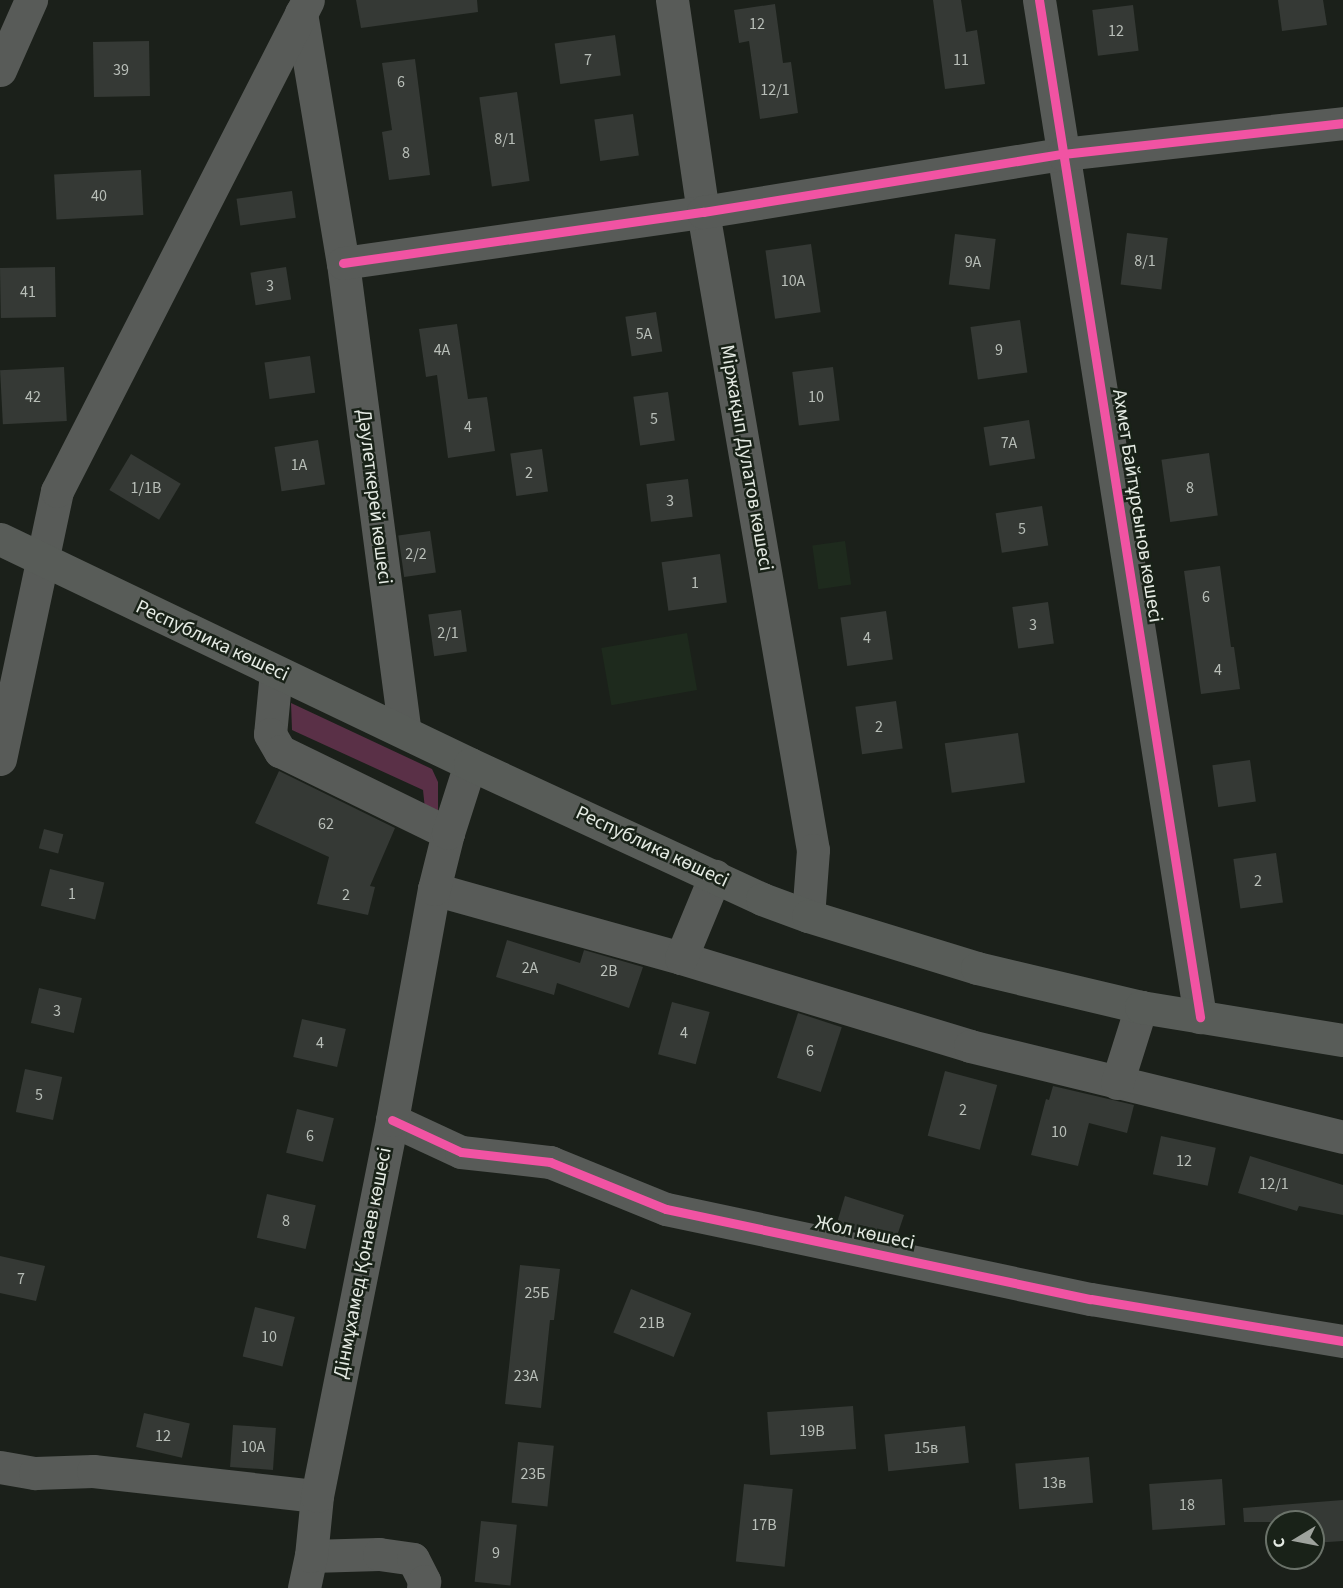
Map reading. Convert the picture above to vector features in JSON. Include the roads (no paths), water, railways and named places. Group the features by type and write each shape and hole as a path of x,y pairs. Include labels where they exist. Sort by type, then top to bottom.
{"main road":[{"name":"Республика көшесі","path":"0,539 470,764 808,916 972,967 1141,1007 1343,1040"}],"street":[{"path":"0,70 31,0"},
{"name":"Міржақып Дулатов көшесі","path":"672,0 703,212 813,849 808,916"},
{"name":"Ахмет Байтұрсынов көшесі","path":"1039,0 1200,1017"},
{"path":"0,759 44,561 57,491 304,7"},
{"name":"Дәулеткерей көшесі","path":"304,7 343,263 405,731"},
{"path":"343,263 703,212 1063,154 1343,123"},
{"path":"276,672 270,734 280,751 448,833"},
{"name":"Дінмұхамед Қонаев көшесі","path":"304,1588 311,1556 317,1496 392,1120 434,889 448,833 470,764"},
{"path":"681,958 715,876"},
{"path":"434,889 681,958 970,1046 1343,1137"},
{"path":"1117,1083 1141,1007"},
{"name":"Жол көшесі","path":"392,1120 461,1152 550,1162 666,1209 1091,1299 1343,1341"},
{"path":"0,1467 35,1473 93,1471 317,1496"},
{"path":"311,1556 379,1554 413,1559 424,1581 423,1588"}]}
